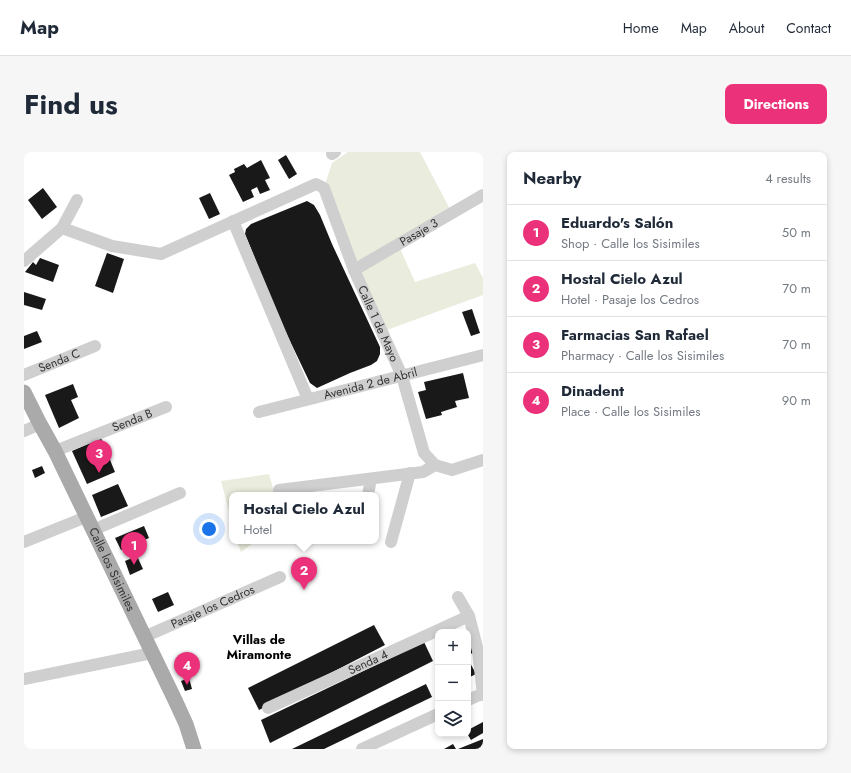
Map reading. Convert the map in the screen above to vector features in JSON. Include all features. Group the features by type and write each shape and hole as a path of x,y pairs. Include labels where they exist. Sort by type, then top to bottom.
{"main road":[{"name":"Calle los Sisimiles","path":"24,392 55,451 186,724 194,749"}],"street":[{"name":"Calle 1 de Mayo","path":"233,221 316,184 324,188 354,270 402,376 424,453 435,465"},
{"name":"Pasaje 3","path":"354,270 483,195"},
{"path":"24,261 62,228 77,200"},
{"path":"62,228 112,246 161,254 233,221 308,399"},
{"name":"Senda C","path":"24,375 95,346"},
{"name":"Avenida 2 de Abril","path":"259,412 483,355"},
{"name":"Senda B","path":"55,451 166,407"},
{"path":"24,431 40,424"},
{"path":"279,490 312,491 371,479 423,472 435,465 452,470 483,460"},
{"path":"391,542 410,474"},
{"path":"369,492 371,479"},
{"path":"24,542 90,524 180,493"},
{"name":"Pasaje los Cedros","path":"144,638 280,577"},
{"path":"458,597 469,616 478,651 483,694 471,699"},
{"name":"Senda 4","path":"268,708 469,616"},
{"path":"24,679 152,653"},
{"path":"362,749 435,715"}],"shaded area":[{"path":"348,152 420,152 452,213 398,244 415,282 475,263 483,278 483,295 384,331 324,188 332,163"},
{"path":"269,474 274,492 229,492 229,511 221,481"},
{"path":"238,544 252,544 241,552"}],"building":[{"path":"286,155 297,174 289,179 278,160"},
{"path":"261,160 270,178 265,180 270,190 260,194 257,187 251,190 254,197 243,202 229,175 235,172 234,169 244,164 247,168"},
{"path":"43,188 57,207 42,219 28,200"},
{"path":"210,193 220,214 209,219 199,198"},
{"path":"307,201 314,205 320,215 380,347 380,354 377,361 371,365 317,388 310,383 279,318 245,234 246,229 251,224"},
{"path":"107,253 124,259 113,293 95,286"},
{"path":"40,258 59,265 53,282 25,272 33,262 36,265"},
{"path":"24,292 46,299 42,310 24,305"},
{"path":"472,309 480,333 471,336 462,312"},
{"path":"37,331 42,342 24,349 24,336"},
{"path":"463,373 469,398 455,401 457,407 441,412 442,415 426,419 418,392 426,390 424,382"},
{"path":"73,384 78,397 71,400 79,418 59,428 45,395"},
{"path":"101,438 115,472 87,484 72,451"},
{"path":"42,466 45,473 35,478 32,470"},
{"path":"118,484 128,506 101,517 92,495"},
{"path":"144,526 149,538 121,550 115,538"},
{"path":"137,556 143,569 130,575 125,561"},
{"path":"168,592 174,605 158,612 152,599"},
{"path":"374,625 385,645 259,710 248,688"},
{"path":"424,642 433,661 270,743 261,720"},
{"path":"471,644 475,652 471,654"},
{"path":"471,665 476,674 471,676"},
{"path":"189,678 192,689 185,691 181,681"},
{"path":"426,684 432,697 324,749 292,749"},
{"path":"483,722 483,733 471,740 469,737 471,737 471,728"},
{"path":"483,739 483,749 458,749"},
{"path":"453,744 456,749 444,749"}],"place":[{"name":"Farmacias San Rafael","path":"99,473"},
{"name":"Eduardo's Salón","path":"134,565"},
{"name":"Hostal Cielo Azul","path":"304,590"},
{"name":"Dinadent","path":"187,685"}],"district":[{"name":"Villas de Miramonte","path":"259,646"}]}
